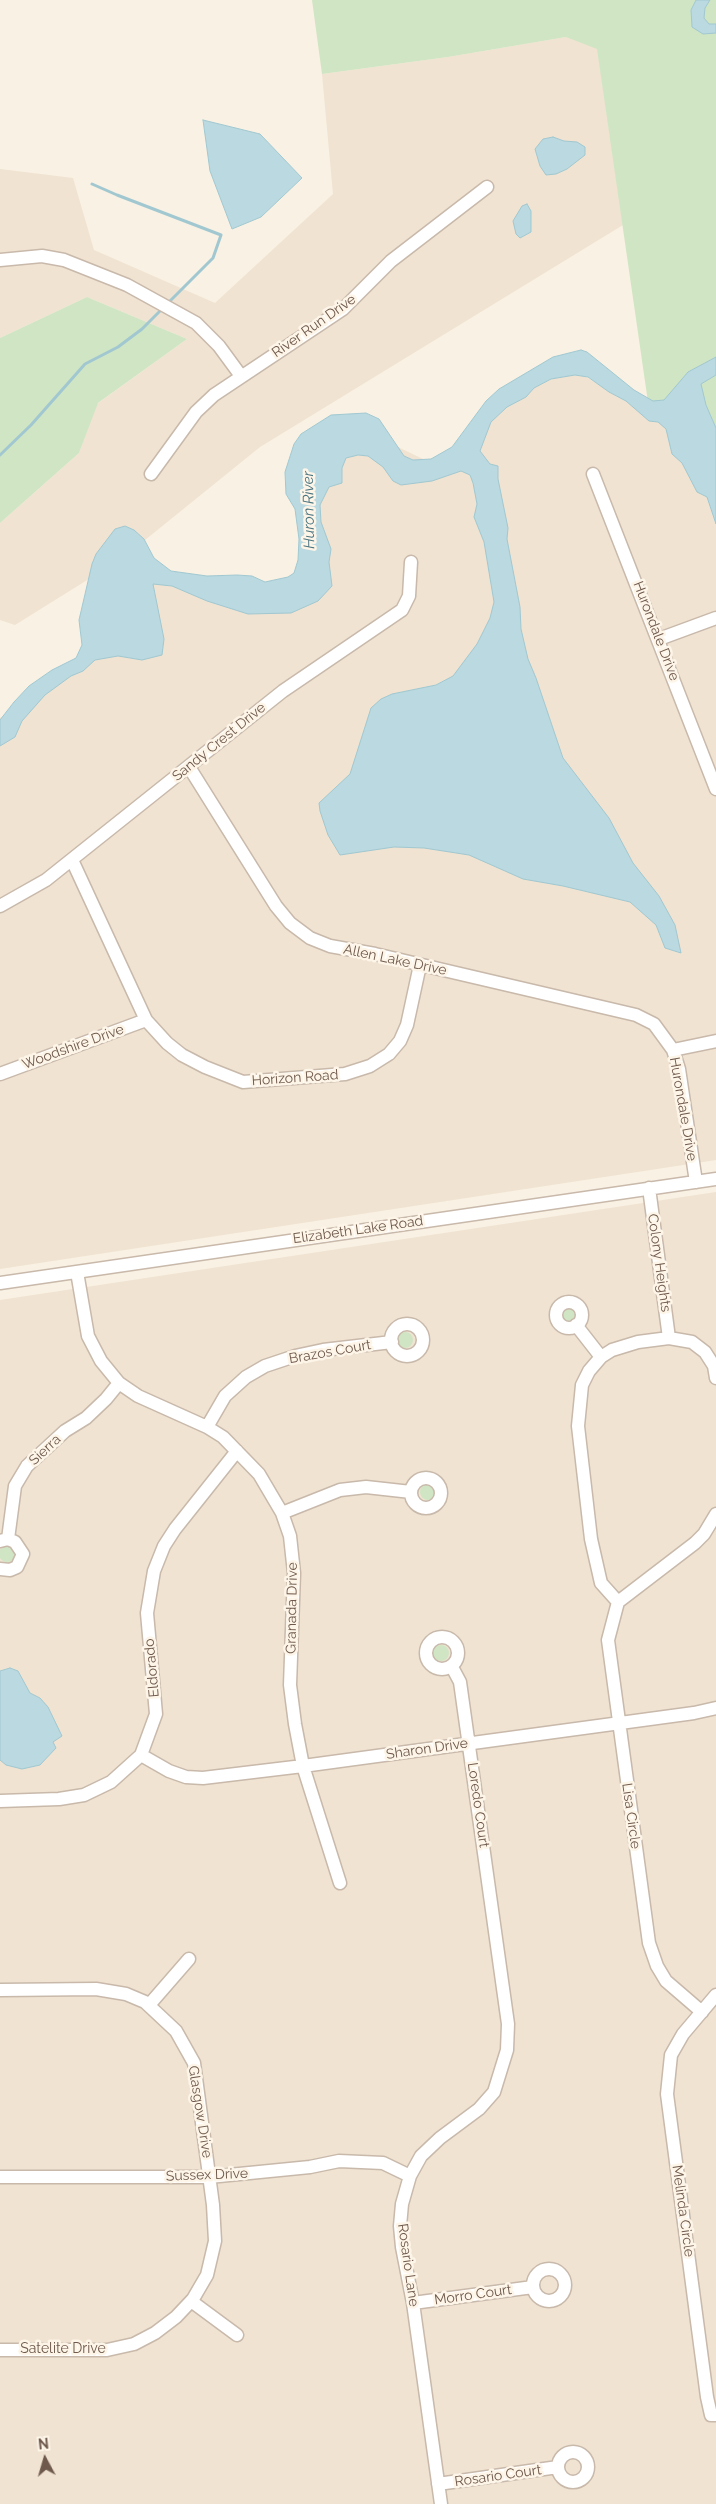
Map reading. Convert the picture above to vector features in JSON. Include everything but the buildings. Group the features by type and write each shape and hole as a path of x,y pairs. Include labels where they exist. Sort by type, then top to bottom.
{"street":[{"name":"River Run Drive","path":"151,474 196,412 240,376 343,309 391,261 487,186"},
{"path":"0,260 42,256 64,260 127,285 196,323 219,346 240,376"},
{"name":"Hurondale Drive","path":"593,474 716,789"},
{"name":"Sandy Crest Drive","path":"0,906 46,880 283,691 402,610 409,596 412,562"},
{"path":"659,639 716,618"},
{"name":"Allen Lake Drive","path":"189,767 276,906 290,923 310,938 330,946 636,1015 654,1024 672,1050"},
{"name":"Horizon Road","path":"72,860 146,1020 167,1043 182,1055 204,1068 243,1082 345,1074 370,1066 389,1054 400,1041 406,1025 420,965"},
{"name":"Woodshire Drive","path":"0,1074 146,1020"},
{"name":"Hurondale Drive","path":"696,1182 679,1069 672,1050 716,1041"},
{"name":"Elizabeth Lake Road","path":"0,1283 716,1179"},
{"name":"Colony Heights","path":"648,1188 669,1338"},
{"name":"Granada Drive","path":"77,1272 88,1336 100,1361 119,1383 147,1400 207,1427 223,1437 259,1474 282,1513 290,1536 294,1573 290,1685 303,1766 340,1883"},
{"path":"576,1325 601,1357"},
{"path":"716,1378 714,1366 705,1352 692,1342 669,1338 612,1350 601,1357 589,1371 582,1385 578,1426 597,1570 601,1584 618,1602 636,1586 682,1554 704,1534 716,1514"},
{"name":"Brazos Court","path":"207,1427 225,1396 246,1377 265,1366 323,1350 392,1342"},
{"name":"Sierra","path":"0,1569 10,1570 17,1567 23,1554 15,1542 4,1540 15,1486 27,1466 65,1431 86,1418 106,1399 119,1383"},
{"name":"Eldorado","path":"0,1801 59,1799 84,1795 111,1782 141,1755 156,1714 147,1613 154,1571 164,1546 175,1529 237,1451"},
{"path":"282,1513 340,1490 366,1487 411,1492"},
{"path":"704,1534 716,1540"},
{"name":"Lisa Circle","path":"618,1602 608,1640 649,1944 657,1966 666,1981 702,2012"},
{"name":"Loredo Court","path":"452,1667 460,1682 486,1856"},
{"name":"Sharon Drive","path":"141,1755 169,1771 186,1777 203,1778 469,1744 716,1708"},
{"name":"Rosario Lane","path":"441,2504 413,2303 400,2226 404,2196 410,2176 421,2156 440,2138 479,2109 494,2092 508,2050 508,2024 486,1856"},
{"path":"149,2006 189,1959"},
{"name":"Glasgow Drive","path":"0,1990 96,1989 126,1994 149,2006 176,2031 194,2063 209,2177"},
{"path":"702,2012 716,1995"},
{"name":"Melinda Circle","path":"702,2012 683,2034 671,2055 667,2094 707,2397 711,2415 716,2415"},
{"name":"Sussex Drive","path":"0,2177 209,2177 310,2167 339,2161 383,2164 410,2176"},
{"name":"Satelite Drive","path":"0,2350 107,2350 134,2344 155,2333 176,2317 191,2301 207,2275 215,2241 214,2205 209,2177"},
{"name":"Morro Court","path":"413,2303 533,2287"},
{"path":"191,2301 237,2335"},
{"name":"Rosario Court","path":"438,2484 558,2468"}],"shaded area":[{"path":"595,32 623,225 260,447 124,557 15,625 0,620 0,523 79,453 97,404 187,339 87,297 0,338 0,169 73,178 94,250 215,303 333,194 322,74 448,57"},
{"path":"573,369 654,417 716,426 716,1160 0,1269 0,718 119,638 130,562 287,607 323,567 300,449 352,425 446,470 490,404"},
{"path":"716,1192 716,2504 0,2504 0,1300"}],"green space":[{"path":"312,0 716,0 716,463 648,402 597,49 566,37 448,57 322,74"},
{"path":"87,297 187,339 98,403 79,453 0,523 0,338"},
{"path":"565,1307 571,1307 576,1312 574,1321 565,1323 560,1318 560,1312"},
{"path":"402,1332 408,1332 413,1337 411,1346 402,1348 397,1343 397,1337"},
{"path":"425,1484 431,1484 436,1489 434,1498 425,1500 420,1495 420,1489"},
{"path":"7,1546 13,1548 15,1554 13,1560 7,1562 1,1560 -1,1554 1,1548"},
{"path":"438,1645 444,1645 449,1650 447,1659 438,1661 433,1656 433,1650"}],"water":[{"path":"696,0 710,0 705,8 704,18 709,24 716,24 716,33 703,34 692,27 691,10"},
{"path":"203,120 260,134 302,178 261,217 232,229 210,171"},
{"path":"553,137 564,141 577,142 585,147 585,155 567,169 556,174 546,175 540,166 535,149 543,139"},
{"path":"527,204 531,211 531,232 520,238 516,234 513,221 522,206"},
{"name":"Huron River","path":"581,350 587,352 634,390 653,401 664,400 688,372 716,357 716,375 701,384 706,405 716,428 716,524 707,497 697,492 682,463 672,454 666,429 658,422 649,421 626,401 588,377 575,375 551,379 534,388 526,397 507,407 491,422 480,451 490,464 498,466 498,479 508,528 507,539 520,607 521,629 528,659 563,758 609,818 633,863 659,896 675,925 681,953 665,948 656,925 630,902 563,886 523,879 469,855 424,848 394,847 340,855 328,835 319,803 350,774 371,708 381,699 392,694 436,685 453,676 477,644 490,618 494,602 484,542 474,517 477,504 473,483 470,475 461,471 432,481 401,485 393,481 383,467 368,456 358,455 346,458 342,468 342,483 329,487 320,505 321,522 331,549 329,562 332,586 318,601 291,613 248,614 207,601 172,586 153,584 164,639 162,655 142,660 118,656 95,660 83,671 71,676 45,695 22,721 15,737 0,746 0,720 14,702 29,686 52,670 76,658 82,645 79,620 92,564 96,554 115,529 125,526 134,530 144,539 154,558 171,571 207,576 252,576 265,582 288,577 294,573 298,560 299,539 295,509 286,494 285,472 294,444 301,434 331,415 366,413 379,419 404,456 413,460 431,459 452,447 486,401 499,389 553,357"},
{"path":"10,1668 18,1671 30,1693 40,1698 48,1707 62,1736 53,1742 56,1748 40,1765 22,1769 6,1765 0,1760 0,1671"}],"waterway":[{"path":"92,184 221,235 213,258 167,304"},
{"path":"0,455 31,425 85,364 118,347 142,329 163,308"}]}
